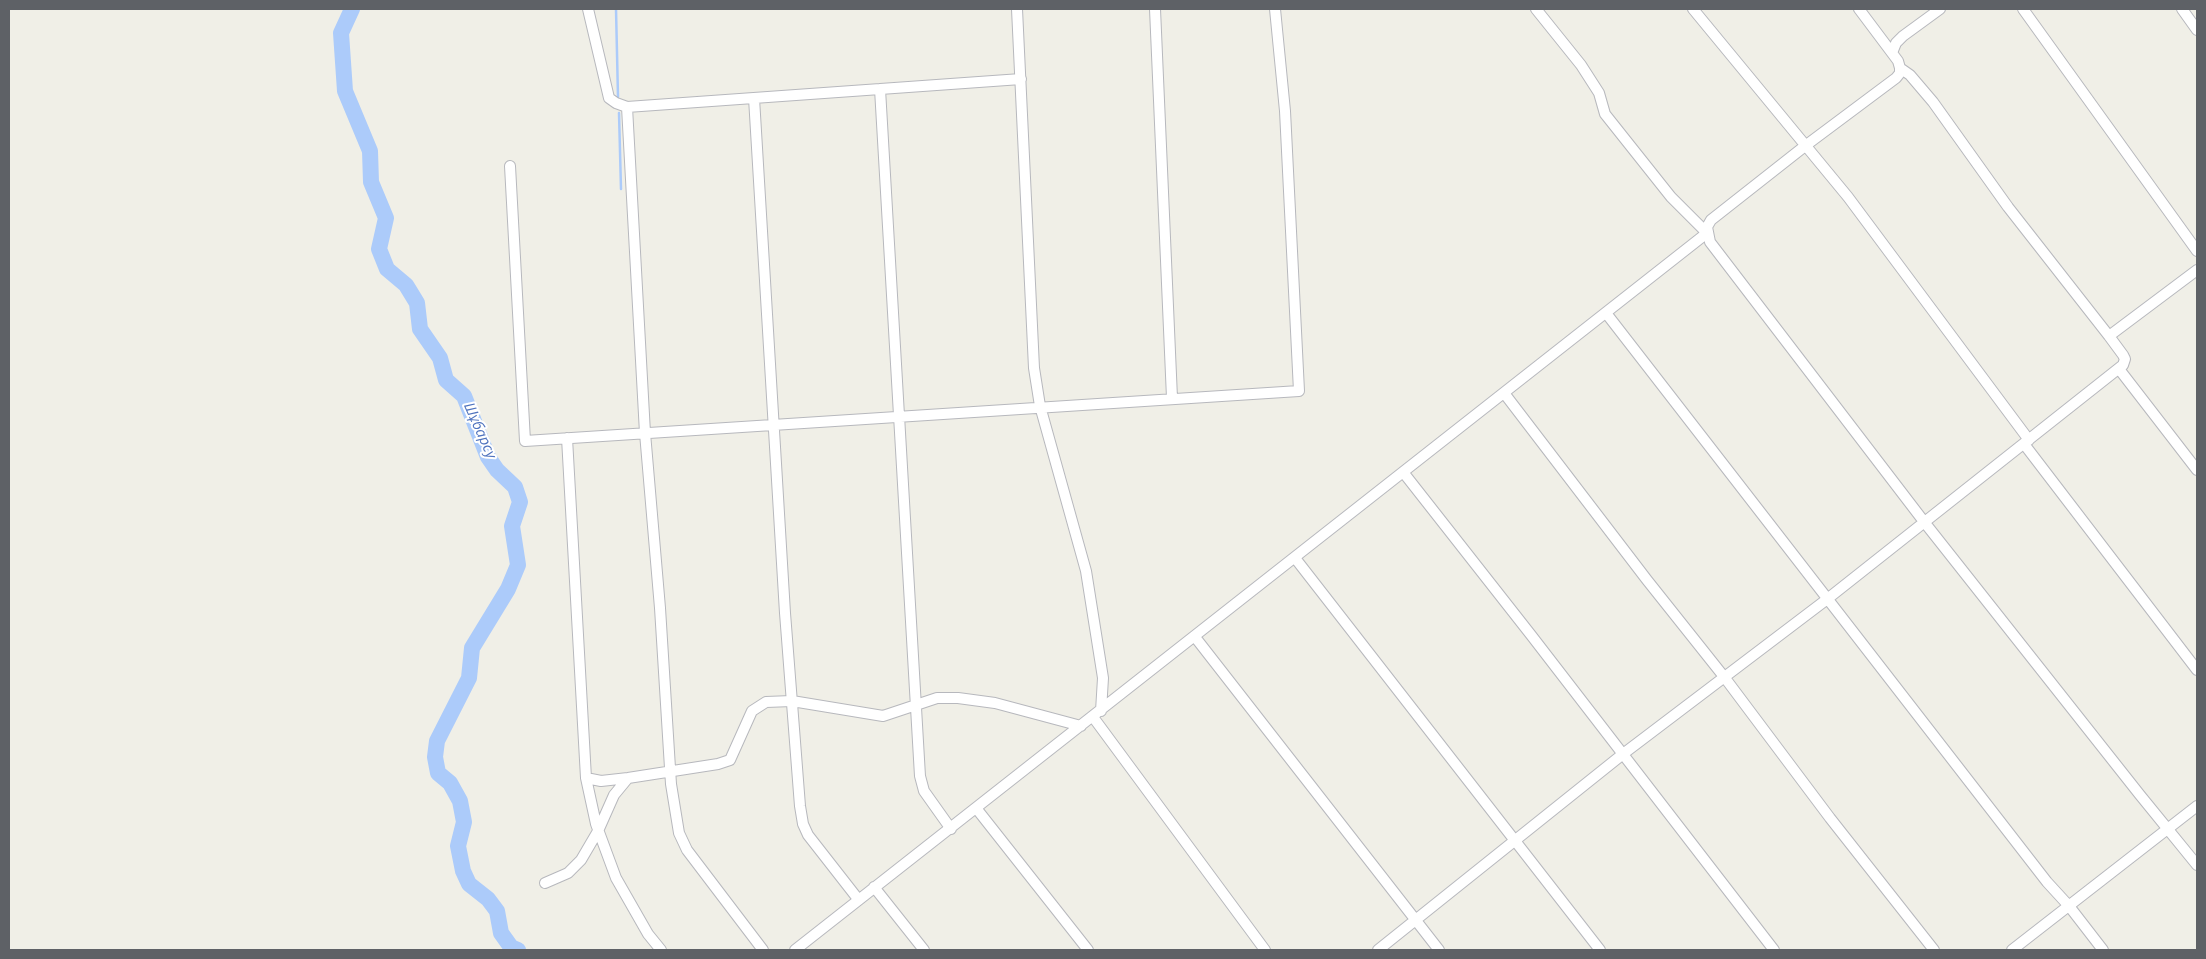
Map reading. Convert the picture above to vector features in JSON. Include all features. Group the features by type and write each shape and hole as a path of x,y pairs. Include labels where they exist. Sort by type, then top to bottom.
{"street":[{"path":"588,9 609,98 627,107 1021,79"},
{"path":"1017,9 1034,368 1040,406 1086,571 1103,678 1101,711"},
{"path":"1155,9 1172,398"},
{"path":"510,166 525,440 1298,390 1284,111 1275,9"},
{"path":"1536,9 1581,65 1599,93 1606,114 1671,198 1707,233"},
{"path":"1693,9 1848,197 2197,670"},
{"path":"1378,950 1623,754 1725,678 1925,523 2119,369 2125,359 2008,207 1933,102 1910,75 1900,68 1892,53 1859,9"},
{"path":"1892,53 1896,43 1903,36 1940,9"},
{"path":"2023,9 2197,251"},
{"path":"2182,9 2197,30"},
{"path":"1900,68 1900,73 1896,78 1711,220 1707,227 1710,242 1925,523 2197,865"},
{"path":"880,89 920,776 924,792 951,829"},
{"path":"754,98 800,806 803,824 808,835 858,899"},
{"path":"627,107 645,433 660,608 670,772 679,833 687,850 763,950"},
{"path":"795,950 1707,233"},
{"path":"2109,336 2197,270"},
{"path":"1606,313 1826,600 2047,882 2070,906 2104,950"},
{"path":"2119,369 2197,470"},
{"path":"1504,393 1647,580 1725,678 1830,818 1934,950"},
{"path":"567,438 586,778 598,831 616,878 648,934 661,950"},
{"path":"1403,472 1774,950"},
{"path":"1295,558 1600,950"},
{"path":"1195,637 1439,950"},
{"path":"586,778 601,781 628,778 718,764 730,760 752,711 766,702 792,701 882,716 937,698 995,703 1081,726"},
{"path":"1093,717 1265,950"},
{"path":"545,883 568,873 581,860 598,831 614,795 628,778"},
{"path":"2012,950 2197,806"},
{"path":"976,808 1088,950"},
{"path":"874,887 924,950"}],"waterway":[{"name":"Шұбарсу","path":"352,9 341,33 345,91 370,151 371,182 386,218 379,249 387,269 406,285 417,303 420,329 440,358 446,380 464,396 488,457 497,470 515,487 520,502 512,526 518,565 508,589 472,648 469,678 437,741 435,757 438,773 450,783 460,801 464,822 458,846 463,871 469,884 488,899 497,911 501,933 511,947 518,950"},
{"path":"616,9 618,97"},
{"path":"619,113 621,189"}]}
